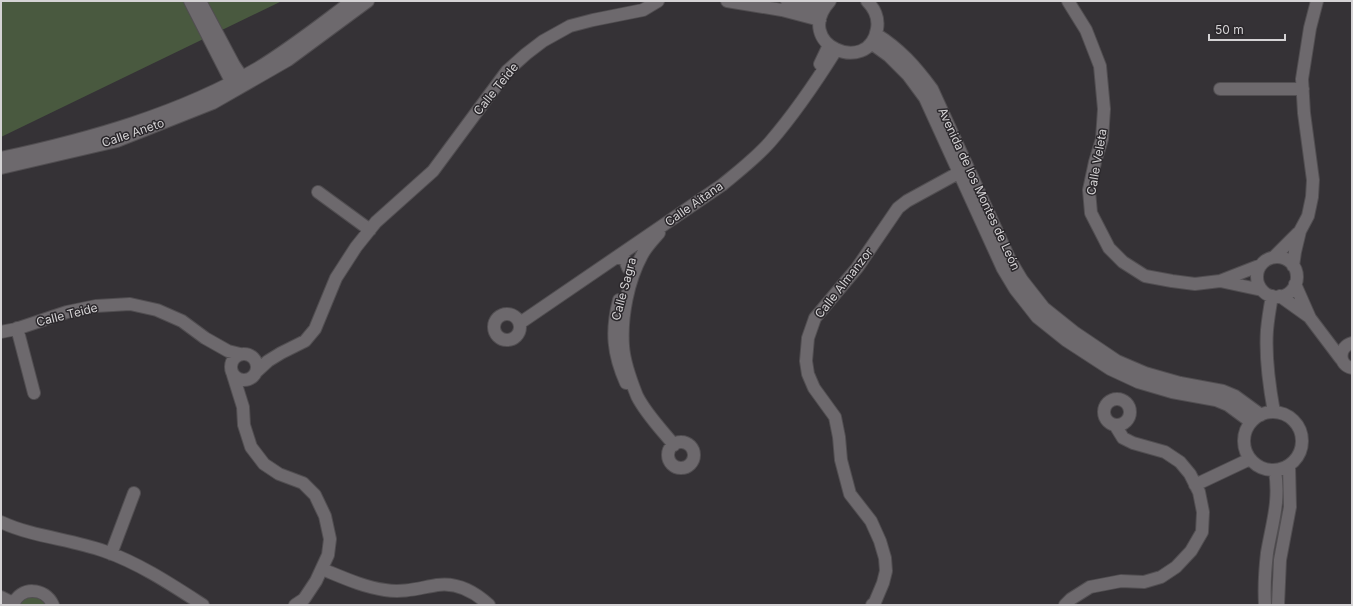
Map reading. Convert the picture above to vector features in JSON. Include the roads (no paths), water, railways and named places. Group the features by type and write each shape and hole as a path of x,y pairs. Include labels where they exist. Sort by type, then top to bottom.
{"street":[{"path":"190,1 239,83"},
{"path":"200,1 234,66 239,83"},
{"name":"Calle Aneto","path":"1,168 117,142 213,103 258,68 352,1"},
{"name":"Calle Aneto","path":"1,158 55,146 137,122 239,83 288,60 368,1"},
{"name":"Calle Teide","path":"255,373 268,361 305,341 315,329 336,278 356,247 376,222 433,171 507,71 543,41 570,26 643,10 658,1"},
{"path":"727,1 782,10 820,20"},
{"path":"788,1 827,4 820,20 820,29 823,38 833,48 845,53 863,49 874,38 878,24 877,15 873,6 867,1"},
{"path":"1274,257 1285,259 1293,266 1296,272 1295,284 1286,294 1271,294 1257,280 1257,275 1261,265 1265,261 1274,257 1288,245 1300,231 1308,216 1313,186 1304,113 1302,79 1310,28 1317,1"},
{"name":"Calle Veleta","path":"1072,2 1086,30 1100,66 1104,110 1102,139 1089,190 1091,213 1109,248 1123,262 1145,276 1195,284 1220,281 1261,265"},
{"name":"Avenida de los Montes de León","path":"874,38 903,70 925,98 1003,269 1015,289 1037,317 1067,341 1110,369 1138,382 1172,392 1216,400 1256,418"},
{"name":"Avenida de los Montes de León","path":"874,38 896,47 915,66 932,89 1010,260 1022,280 1044,308 1074,332 1117,361 1144,373 1235,396 1256,418"},
{"name":"Calle Aitana","path":"639,239 722,185 769,142 817,82 833,48"},
{"name":"Calle Aitana","path":"518,320 626,258 639,239 710,187 762,140 833,48"},
{"path":"1220,89 1303,89"},
{"name":"Calle Almanzor","path":"872,605 884,583 886,571 885,558 880,541 871,521 850,494 841,460 835,417 814,388 808,374 806,361 808,338 815,318 857,268 898,208 907,201 960,172"},
{"path":"318,192 370,230"},
{"name":"Calle Sagra","path":"626,258 642,253 667,222"},
{"path":"1293,266 1300,231"},
{"name":"Calle Sagra","path":"626,258 639,239"},
{"name":"Calle Sagra","path":"626,258 632,278 624,316 623,346 628,370 638,396 650,418 672,446"},
{"name":"Calle Veleta","path":"1220,281 1271,294 1310,318"},
{"name":"Calle Veleta","path":"1295,284 1310,318 1346,366 1352,368"},
{"path":"1271,294 1267,331 1267,357 1274,412"},
{"name":"Calle Teide","path":"1,332 67,312 96,306 130,304 157,310 182,321 205,338 228,350 245,355 281,353"},
{"path":"17,328 34,392"},
{"name":"Calle Teide","path":"205,338 232,371"},
{"path":"1342,359 1342,350 1345,346 1352,343"},
{"path":"243,407 255,373 256,363 245,355 233,359 232,371 243,407 244,425 250,447 264,464 279,474 304,483 315,495 326,516 330,539 328,555 316,581 304,599 295,605"},
{"path":"232,371 236,378 244,380 249,379 255,373"},
{"path":"1274,412 1291,418 1298,425 1302,434 1303,443 1301,452 1296,460 1289,466 1275,471 1265,470 1256,466 1245,450 1244,440 1246,430 1256,418 1274,412"},
{"path":"1065,605 1070,599 1090,588 1121,581 1144,582 1161,577 1176,567 1191,551 1202,532 1203,512 1199,492 1190,474 1180,462 1165,452 1133,443 1123,438 1115,425"},
{"path":"1195,485 1250,459"},
{"path":"1278,605 1280,560 1290,507 1289,466"},
{"path":"1265,605 1264,595 1267,553 1277,502 1275,471"},
{"path":"112,554 134,492"},
{"path":"1,522 45,536 112,554 155,574 203,605"},
{"path":"322,569 359,583 385,590 406,592 438,585 454,586 472,591 489,605"},
{"path":"1,597 13,604 23,592 37,590 49,597 53,605"}]}
